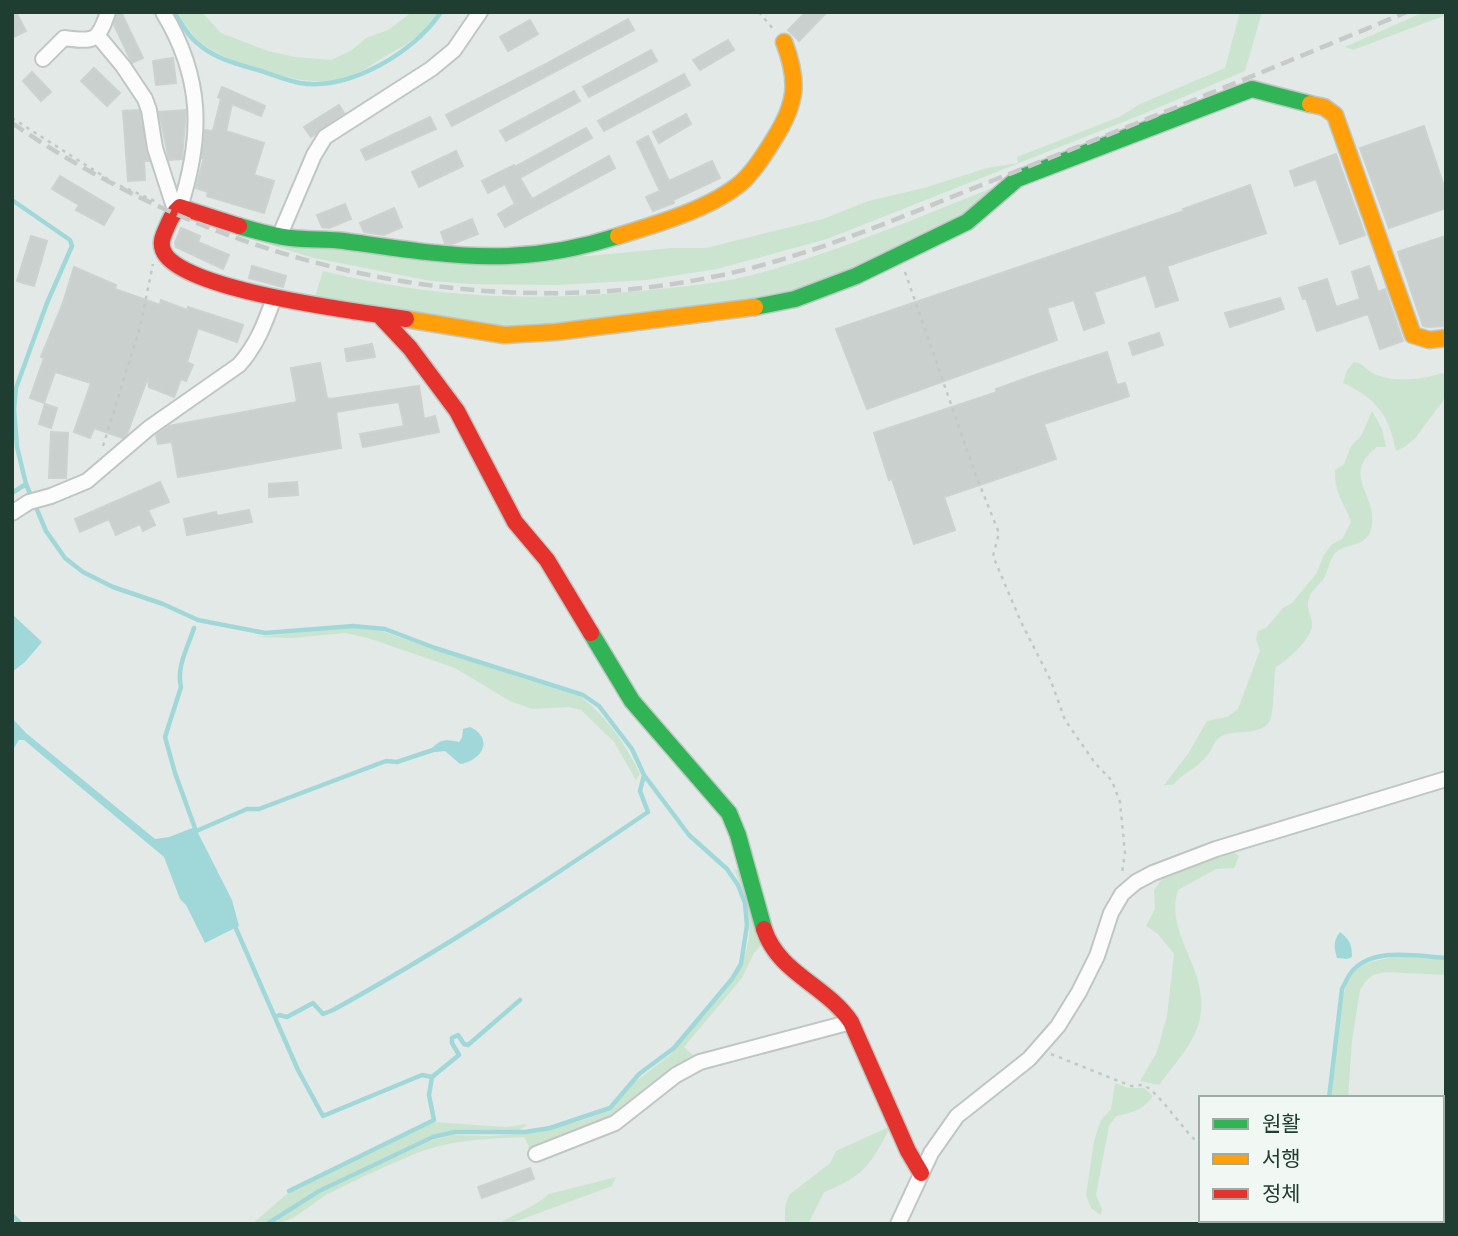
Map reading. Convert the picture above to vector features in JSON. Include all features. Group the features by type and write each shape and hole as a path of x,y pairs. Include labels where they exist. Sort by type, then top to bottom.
{"street":[{"path":"43,59 64,38 89,41 98,36 108,12"},
{"path":"163,12 186,57 197,124 190,174 178,209 162,239 163,251 173,262 195,276 274,298 504,335 556,332 735,311 796,299 856,276 967,222 1017,179 1252,89 1324,107 1335,115 1413,335 1426,341 1446,338"},
{"path":"279,237 314,155 325,137 454,50 480,12"},
{"path":"98,36 123,66 145,100 155,148 178,209"},
{"path":"178,209 279,237 339,241 402,251 524,257 608,241 728,192 744,180 780,131 791,109 795,90 794,65 784,42"},
{"path":"12,513 29,502 88,481 149,428 239,365 249,354 262,331 274,298"},
{"path":"379,315 410,348 457,411 515,522 547,560 632,701 729,813 738,835 765,933 776,957 842,1009 851,1022 908,1151 921,1173"},
{"path":"898,1224 931,1153 957,1116 1037,1050 1058,1026 1097,956 1111,913 1122,894 1153,873 1198,855 1446,779"},
{"path":"536,1154 615,1123 676,1075 700,1062 851,1022"}],"path":[{"path":"759,12 784,42"},
{"path":"12,118 114,183 178,209"},
{"path":"104,467 104,441 140,327 156,257 163,251"},
{"path":"899,255 999,533 993,556 1021,622 1051,681 1065,720 1083,747 1112,781 1120,802 1125,853 1122,894"},
{"path":"1037,1050 1131,1086 1144,1085 1154,1091 1168,1111 1199,1143"}],"green space":[{"path":"177,12 202,12 221,33 268,51 295,57 331,60 352,50 366,38 388,30 412,12 439,12 416,38 354,75 343,79 310,81 269,73 229,59 197,39"},
{"path":"1240,12 1262,12 1245,71 1143,114 827,239 717,269 646,280 558,285 470,284 431,281 314,258 245,237 255,235 589,256 671,248 706,248 823,219 868,201 924,188 987,168 1018,163 1017,157 1119,117 1140,104 1225,68"},
{"path":"1424,12 1446,12 1446,15 1353,50 1345,47"},
{"path":"1010,181 966,220 793,296 504,332 315,297 323,271 406,287 486,296 525,297 607,294 726,281 771,270 831,250"},
{"path":"1354,362 1374,374 1393,379 1419,378 1443,373 1446,387 1443,401 1406,446 1396,451 1389,427 1379,409 1364,395 1343,383 1347,370"},
{"path":"1372,411 1382,429 1386,447 1377,447 1366,457 1361,467 1361,477 1372,518 1371,530 1364,540 1337,552 1331,559 1324,578 1313,590 1308,606 1312,621 1311,630 1299,648 1276,667 1269,722 1254,731 1228,734 1219,738 1198,765 1173,785 1164,785 1188,754 1207,721 1227,717 1238,709 1260,650 1256,640 1258,631 1266,628 1283,608 1292,603 1316,574 1331,545 1343,538 1351,522 1338,491 1335,470 1344,464 1351,446 1361,436"},
{"path":"352,627 382,631 581,697 615,732 640,774 636,780 614,742 581,710 569,707 532,709 510,701 455,668 368,638 345,633 293,638 257,637"},
{"path":"1233,852 1239,856 1234,868 1216,869 1178,890 1175,907 1177,923 1200,989 1198,1026 1186,1049 1159,1085 1140,1081 1157,1052 1167,1016 1174,954 1158,934 1146,926 1155,909 1154,890 1164,876"},
{"path":"734,869 745,872 762,944 754,953 742,978 684,1047 697,1059 607,1120 530,1150 524,1137 467,1141 426,1150 328,1194 287,1221 272,1224 321,1191 433,1140 454,1135 530,1133 584,1120 611,1110 631,1085 670,1055 734,980 746,951 749,924 745,898"},
{"path":"1401,956 1446,960 1446,975 1386,972 1373,975 1366,981 1360,990 1352,1041 1348,1096 1331,1096 1344,994 1355,971 1376,960"},
{"path":"1115,1083 1128,1088 1144,1088 1153,1096 1137,1110 1116,1116 1109,1126 1096,1195 1102,1209 1101,1215 1091,1208 1086,1195 1094,1141 1101,1120 1111,1109"},
{"path":"433,1122 506,1127 529,1124 519,1130 453,1131 431,1136 316,1190 263,1224 252,1224 287,1194"},
{"path":"891,1126 872,1160 858,1174 824,1192 808,1224 785,1224 785,1207 789,1195 830,1163 836,1151"},
{"path":"616,1177 612,1186 509,1224 499,1224 549,1194"}],"water":[{"path":"12,614 42,642 25,662 12,672"},
{"path":"12,718 26,733 155,839 169,837 195,827 232,900 239,926 205,943 186,905 180,899 164,857 24,740 19,740 12,751"},
{"path":"470,727 482,737 483,748 480,754 468,762 460,764 445,751 436,752 432,748 444,740 459,742 463,729"},
{"path":"1340,932 1351,945 1352,957 1347,959 1337,958 1335,942"}],"building":[{"path":"12,12 16,12 26,31 12,38"},
{"path":"117,12 121,12 143,58 132,63 114,25"},
{"path":"806,12 827,12 799,41 788,30"},
{"path":"628,19 634,30 452,126 446,115"},
{"path":"530,20 538,34 508,51 500,37"},
{"path":"728,40 734,50 700,70 693,60"},
{"path":"651,50 657,61 589,97 583,87"},
{"path":"173,58 176,83 156,85 153,61"},
{"path":"94,68 120,93 107,106 81,81"},
{"path":"32,72 51,92 41,101 23,81"},
{"path":"684,74 690,85 604,131 598,121"},
{"path":"222,87 265,106 261,116 232,104 226,131 264,143 254,175 274,181 264,213 207,196 208,192 196,188 204,157 202,158 205,130 213,131"},
{"path":"574,91 580,101 506,141 500,131"},
{"path":"339,105 344,113 311,137 304,127"},
{"path":"139,110 149,161 144,161 145,180 128,181 123,111"},
{"path":"186,110 182,159 169,160 159,112"},
{"path":"686,114 691,124 659,143 653,132"},
{"path":"430,117 436,129 366,160 361,150"},
{"path":"1424,126 1446,193 1446,208 1389,228 1360,148"},
{"path":"586,128 592,138 520,178 532,199 609,156 615,168 505,227 498,214 515,204 505,184 488,193 482,181 514,165 515,167"},
{"path":"648,136 669,181 712,161 720,178 673,200 674,203 653,211 646,197 660,191 637,142"},
{"path":"456,151 463,166 419,187 412,172"},
{"path":"1336,154 1365,235 1340,244 1316,179 1295,186 1290,171"},
{"path":"60,176 114,208 104,225 76,210 79,205 52,189"},
{"path":"1250,185 1266,233 1167,266 1178,300 1156,307 1146,275 1094,292 1104,323 1084,330 1074,300 1047,308 1057,340 867,409 836,329 1184,211 1183,209"},
{"path":"345,204 351,219 329,228 322,227 317,215"},
{"path":"394,208 402,227 384,235 364,232 360,223"},
{"path":"472,219 478,234 452,244 445,243 441,232"},
{"path":"181,228 200,236 198,242 229,255 223,269 176,247"},
{"path":"31,236 47,241 34,286 17,281"},
{"path":"1446,236 1446,326 1423,326 1398,252"},
{"path":"252,266 286,276 283,287 249,278"},
{"path":"1369,266 1378,292 1385,289 1403,341 1380,349 1368,314 1317,331 1306,298 1303,299 1299,288 1327,279 1336,307 1360,299 1352,272"},
{"path":"74,267 116,285 115,289 160,305 161,300 243,325 237,342 198,328 187,362 193,365 186,381 181,379 174,397 149,387 148,377 127,434 123,438 94,428 90,438 74,432 91,383 55,372 44,403 30,398 44,358 41,357"},
{"path":"1280,298 1284,309 1230,327 1225,313"},
{"path":"1159,333 1163,345 1133,355 1129,343"},
{"path":"372,344 375,357 347,361 345,349"},
{"path":"1107,352 1117,385 1125,383 1129,396 1044,424 1056,459 944,497 955,530 914,544 874,433"},
{"path":"320,363 327,398 330,399 419,386 424,419 435,416 439,432 363,447 360,434 404,426 399,402 336,412 341,448 178,477 172,442 158,444 156,435 169,426 297,402 291,368"},
{"path":"45,404 57,408 51,428 39,424"},
{"path":"51,432 68,433 66,478 49,478"},
{"path":"160,482 169,502 148,510 155,525 143,531 140,524 116,535 109,519 80,532 75,519"},
{"path":"297,482 298,495 269,497 269,484"},
{"path":"249,510 252,522 187,535 184,519 216,512 217,516"},
{"path":"530,1168 534,1179 482,1198 478,1187"}],"waterway":[{"path":"174,12 193,39 216,56 288,80 319,84 359,75 398,54 415,41 441,12"},
{"path":"12,200 70,240 72,246 47,303 16,388 14,409 17,447 26,484 46,531 65,558 83,572 113,587 163,604 198,620 265,633 353,626 385,629 435,648 583,695 599,706 632,749 644,775 689,835 727,869 738,885 745,903 747,925 741,964 732,979 674,1048 639,1074 610,1108 550,1128 525,1132 455,1132 433,1137 319,1191 267,1224"},
{"path":"12,493 26,484"},
{"path":"194,628 181,665 181,687 165,737 196,831"},
{"path":"194,832 247,809 259,809 386,761 397,762 439,748"},
{"path":"276,1017 287,1017 313,1003 323,1014 333,1010 414,964 532,890 648,812 640,791 644,775"},
{"path":"234,924 298,1070 323,1116 422,1075 432,1077 429,1095 434,1120 289,1191"},
{"path":"1329,1096 1342,989 1350,974 1369,959 1382,956 1446,958"},
{"path":"432,1077 459,1055 452,1038 458,1035 464,1044 468,1045 520,1000"},
{"path":"1444,1202 1446,1198"},
{"path":"12,1215 21,1224"}],"railway":[{"path":"12,123 92,172 176,214 264,247 354,272 447,287 540,293 634,289 727,274 829,244 1097,139 1407,12"}],"traffic: fast":[{"path":"755,307 795,299 856,276 967,222 1017,179 1252,89 1310,104"},
{"path":"239,226 291,238 481,256 546,253 618,236"},
{"path":"591,633 632,701 729,813 738,835 764,929"}],"traffic: slow":[{"path":"618,236 699,208 729,192 751,172 782,126 791,103 792,69 784,42"},
{"path":"1310,104 1324,107 1335,115 1413,335 1429,340 1446,338"},
{"path":"406,319 504,335 556,332 755,307"}],"traffic: jam":[{"path":"239,226 180,207 164,234 163,250 176,264 201,277 235,288 314,305 406,319"},
{"path":"379,315 410,348 457,411 515,522 547,560 591,633"},
{"path":"764,929 780,957 829,998 851,1022 908,1151 921,1173"}]}
